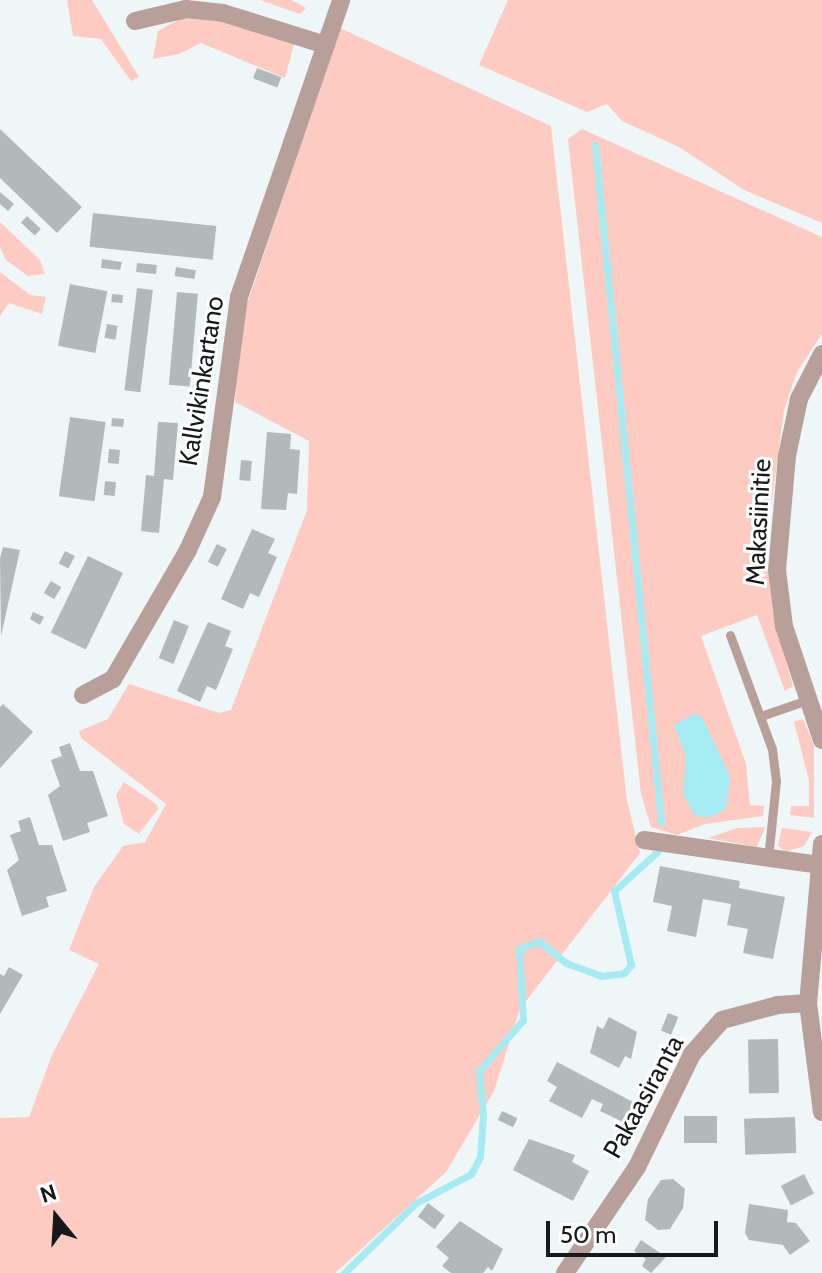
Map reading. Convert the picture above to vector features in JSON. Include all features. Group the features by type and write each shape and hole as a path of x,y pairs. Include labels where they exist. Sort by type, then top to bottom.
{"street":[{"name":"Kallvikinkartano","path":"83,695 113,679 188,550 212,497 239,297 341,0"},
{"path":"135,21 186,9 223,13 326,45"},
{"name":"Makasiinitie","path":"822,354 799,399 787,456 777,570 784,626 822,740"},
{"path":"644,840 819,865"},
{"path":"822,844 808,1003 822,1112"},
{"name":"Pakaasiranta","path":"565,1273 637,1167 692,1054 722,1020 778,1005 808,1003"}],"lane":[{"path":"730,635 761,716 776,781 768,858"},
{"path":"761,716 810,699"}],"shaded area":[{"path":"67,0 92,0 139,77 131,81 101,39 73,36"},
{"path":"260,0 291,0 306,8 300,14"},
{"path":"508,0 822,0 822,223 744,190 679,147 622,121 607,104 587,112 479,65"},
{"path":"182,18 213,18 295,40 285,78 201,43 179,54 153,59 158,31"},
{"path":"340,28 551,126 627,801 640,853 520,1009 494,1091 446,1172 335,1273 0,1273 0,1118 29,1117 52,1055 99,964 69,950 94,887 123,846 145,842 166,804 81,738 79,731 108,719 129,684 219,713 231,710 307,510 309,441 235,402 240,325"},
{"path":"582,129 822,237 822,334 797,372 784,410 766,546 773,613 793,686 785,691 757,615 701,636 746,764 750,805 764,806 763,816 705,824 677,835 651,827 641,794 568,139"},
{"path":"0,222 40,260 45,274 28,276 6,260 0,247"},
{"path":"0,272 30,295 46,297 42,314 9,303 0,316"},
{"path":"803,719 814,745 814,818 790,815 791,806 809,806 809,781 794,722"},
{"path":"124,782 156,804 158,809 139,834 124,824 116,795"},
{"path":"765,827 757,847 708,838 737,828"},
{"path":"782,828 812,832 804,846 785,852 778,845"}],"water":[{"path":"694,714 702,717 730,776 726,809 711,817 695,816 683,794 686,757 674,725"}],"building":[{"path":"257,68 281,77 277,88 253,78"},
{"path":"0,129 82,207 57,233 0,178"},
{"path":"0,192 14,204 8,211 0,204"},
{"path":"93,213 216,226 213,260 89,247"},
{"path":"27,216 41,229 35,236 21,223"},
{"path":"102,259 122,262 120,270 101,268"},
{"path":"137,263 157,265 156,274 136,272"},
{"path":"176,267 196,270 194,279 175,276"},
{"path":"70,284 107,291 95,353 58,346"},
{"path":"137,288 153,290 140,392 124,390"},
{"path":"177,292 198,294 190,386 169,385"},
{"path":"112,294 123,295 122,303 111,302"},
{"path":"107,324 118,326 115,340 105,338"},
{"path":"70,417 106,422 95,501 59,496"},
{"path":"112,418 124,419 123,427 111,426"},
{"path":"158,422 178,423 173,480 164,479 159,533 141,531 146,475 154,476"},
{"path":"267,432 291,434 290,449 300,450 297,494 288,493 286,510 261,509"},
{"path":"109,449 120,450 119,464 108,463"},
{"path":"241,460 252,461 250,481 239,480"},
{"path":"105,481 116,482 115,496 104,495"},
{"path":"252,529 275,539 268,553 277,557 259,597 250,593 243,609 221,599"},
{"path":"217,544 227,549 218,567 208,562"},
{"path":"3,547 20,550 1,636 0,558"},
{"path":"65,551 75,556 68,568 59,563"},
{"path":"88,556 123,573 86,649 51,632"},
{"path":"51,581 61,587 54,599 44,593"},
{"path":"33,612 44,617 40,625 30,619"},
{"path":"174,620 189,626 173,664 159,658"},
{"path":"208,622 231,631 225,646 233,649 216,690 207,686 200,702 177,691"},
{"path":"3,704 33,732 0,768 0,707"},
{"path":"70,743 80,771 93,771 108,816 87,823 90,832 63,841 48,795 60,786 51,760 62,756 59,747"},
{"path":"30,817 39,845 52,845 67,891 46,897 49,907 22,916 7,870 19,860 10,835 21,831 18,821"},
{"path":"660,866 740,881 739,888 785,897 773,959 743,953 748,929 727,925 731,904 703,899 696,937 667,931 672,906 653,902"},
{"path":"9,967 23,975 0,1014 0,974 4,976"},
{"path":"668,1013 678,1017 671,1035 661,1031"},
{"path":"609,1017 637,1032 631,1059 625,1056 619,1068 590,1053 597,1026 603,1029"},
{"path":"778,1039 779,1093 749,1094 748,1040"},
{"path":"557,1062 635,1103 625,1123 600,1111 603,1104 592,1099 582,1118 549,1101 557,1087 547,1081"},
{"path":"502,1111 517,1118 513,1127 498,1120"},
{"path":"684,1116 717,1116 717,1143 684,1143"},
{"path":"795,1117 796,1153 745,1155 744,1119"},
{"path":"529,1139 575,1155 572,1162 589,1171 573,1201 513,1170"},
{"path":"804,1174 814,1194 791,1205 781,1186"},
{"path":"673,1179 685,1189 683,1208 670,1229 658,1230 645,1220 648,1199 661,1180"},
{"path":"428,1203 445,1216 435,1229 418,1217"},
{"path":"749,1204 788,1210 787,1222 796,1223 810,1241 790,1255 783,1245 749,1240 745,1233"},
{"path":"460,1221 503,1249 492,1271 488,1267 483,1273 451,1273 442,1266 449,1258 436,1247"},
{"path":"641,1240 666,1257 651,1273 642,1266 646,1259 634,1251"}],"waterway":[{"path":"595,145 661,822"},
{"path":"344,1273 416,1203 471,1174 480,1157 483,1116 479,1071 523,1020 519,949 539,941 566,963 601,976 624,973 631,965 614,891 657,852"}]}
